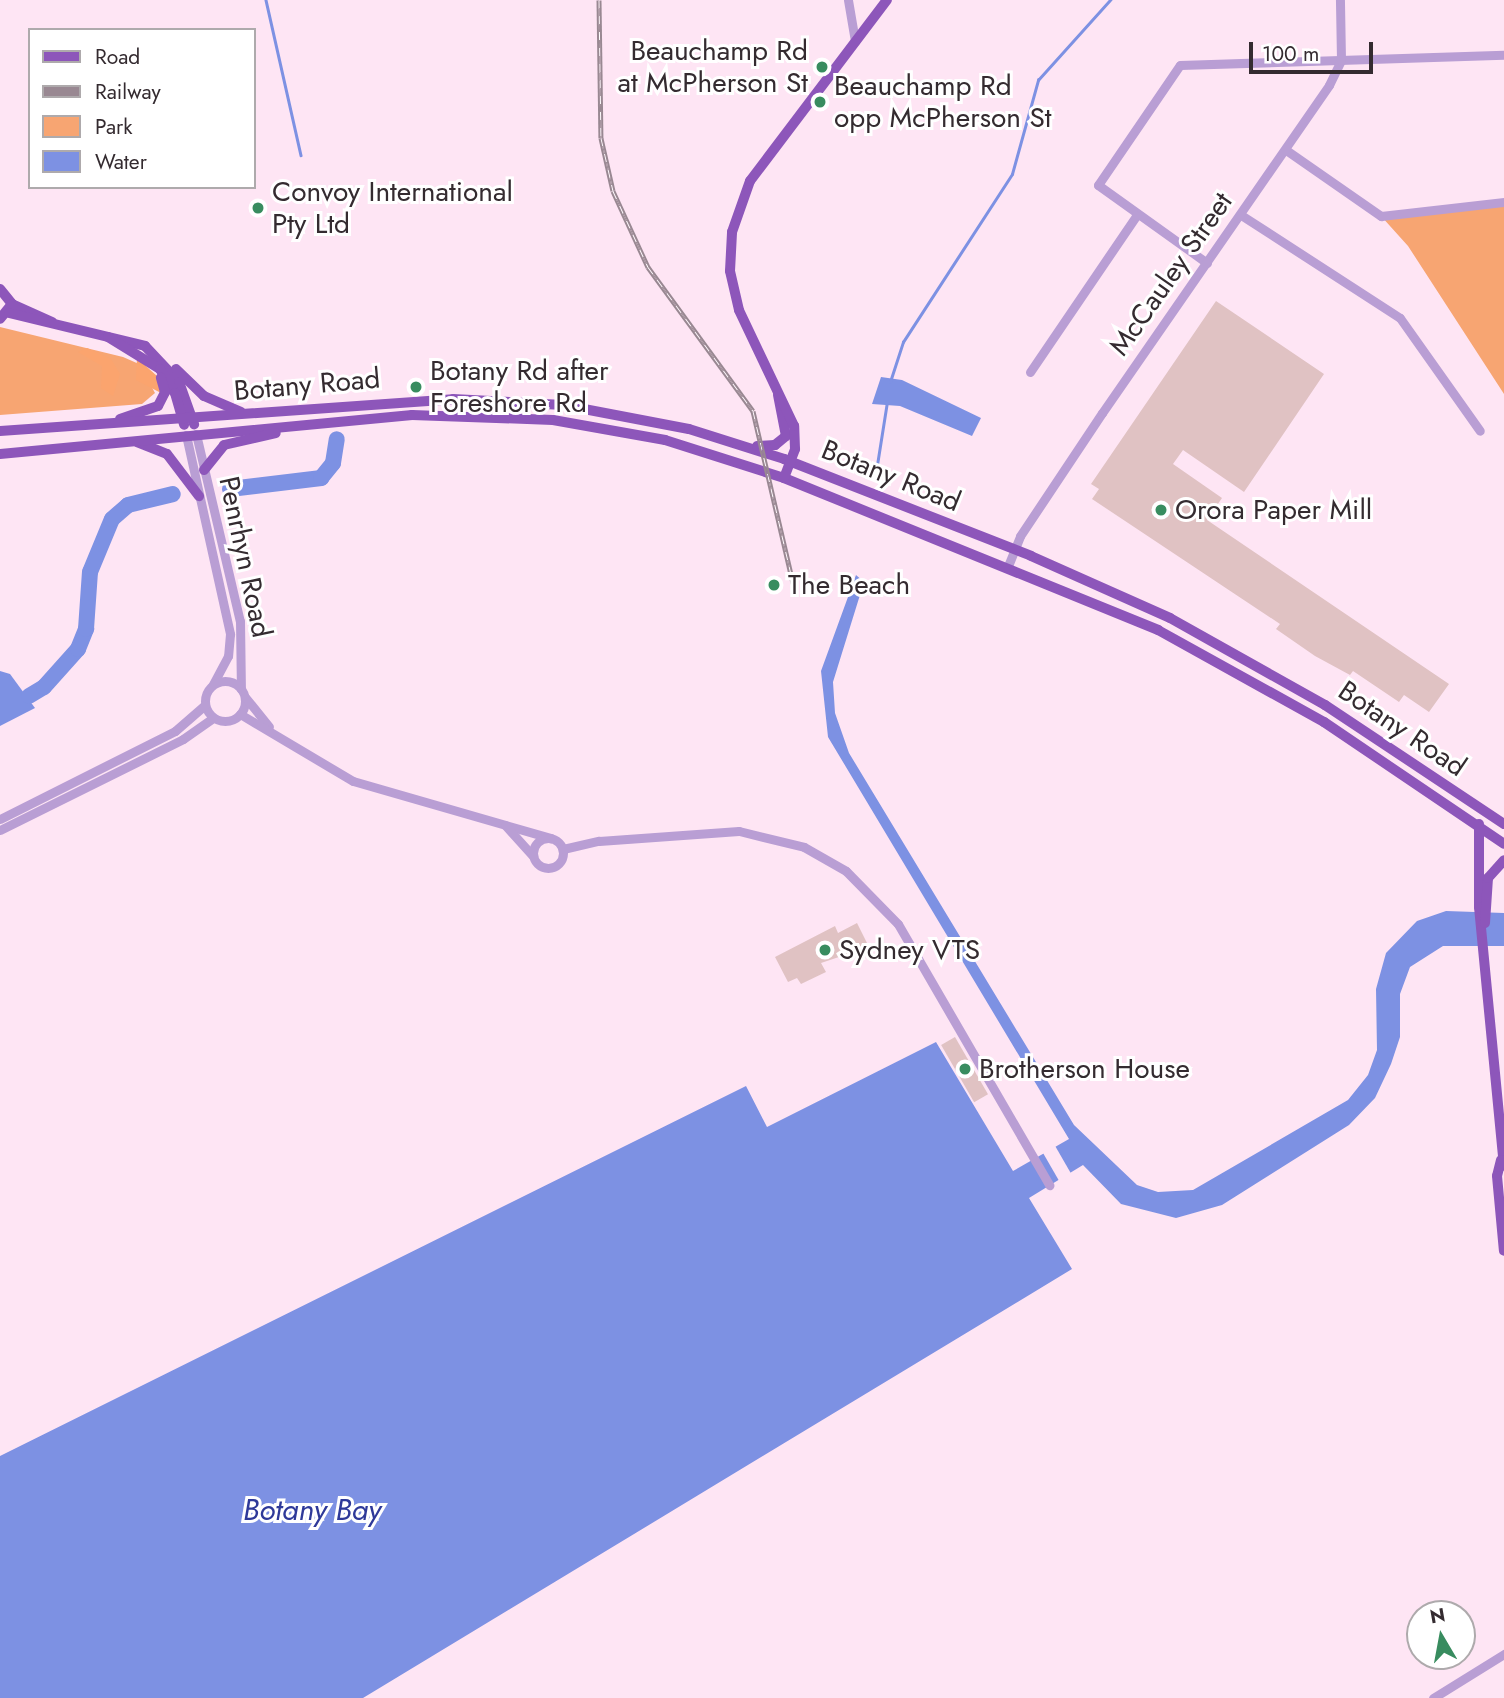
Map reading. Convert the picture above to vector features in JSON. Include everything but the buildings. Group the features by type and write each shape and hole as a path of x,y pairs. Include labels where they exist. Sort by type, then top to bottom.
{"main road":[{"path":"787,470 794,426 734,296 732,232 750,181 887,0"},
{"path":"0,289 7,312 134,341 164,360 204,396 243,413"},
{"path":"108,337 137,354 166,377 188,419"},
{"path":"0,431 99,425 154,410 162,399 162,379 137,354"},
{"path":"164,360 188,419 191,435"},
{"path":"744,446 779,443 787,425 777,389"},
{"name":"Botany Road","path":"99,425 408,400 529,402 626,415 744,446 787,470 1008,566 1103,604 1224,664 1324,722 1504,844"},
{"name":"Botany Road","path":"0,454 320,423 449,414 553,420 644,435 749,465 787,470 1015,550 1170,618 1251,661 1504,824"},
{"path":"204,470 224,445 320,423"},
{"path":"133,440 167,454 199,496"},
{"path":"1487,813 1478,826 1483,908 1482,947 1503,1163 1497,1176 1504,1251"},
{"path":"1483,908 1488,878 1504,860"}],"street":[{"path":"848,0 855,41"},
{"path":"1340,0 1341,60"},
{"path":"1207,263 1136,216 1098,186 1180,65 1504,55"},
{"name":"McCauley Street","path":"1008,566 1015,550 1286,150 1341,60"},
{"path":"1286,150 1381,216 1504,202"},
{"path":"1241,215 1400,318 1480,430"},
{"path":"1030,372 1136,216"},
{"name":"Penrhyn Road","path":"191,435 204,470 242,636 243,693"},
{"name":"Penrhyn Road","path":"191,435 199,496 230,634 228,656 213,684"},
{"path":"0,820 175,731 205,705 213,684 228,681 243,693 275,734"},
{"path":"240,714 243,693"},
{"path":"205,705 214,718"},
{"path":"0,830 183,740 214,718 229,720 240,714"},
{"path":"240,714 325,767 386,792 551,838 563,849 730,831 782,839 828,859 865,886 898,925 1049,1185"},
{"path":"501,822 540,865 552,867 561,860 563,849"},
{"path":"534,856 537,842 551,838"},
{"path":"1433,1698 1504,1654"}],"green space":[{"path":"1504,202 1504,394 1408,246 1381,216"},
{"path":"0,327 123,357 139,364 155,393 142,404 0,415"}],"shaded area":[{"path":"87,348 111,359 120,374 113,396 101,388 102,366 78,352"},
{"path":"137,358 157,376 161,393 136,380"}],"water":[{"path":"881,377 902,380 981,418 972,436 900,406 872,404"},
{"name":"Botany Bay","path":"856,575 864,582 833,682 835,713 849,753 1074,1125 1137,1185 1158,1192 1193,1190 1348,1100 1368,1075 1377,1050 1376,989 1386,953 1417,921 1446,911 1504,913 1504,946 1443,946 1410,967 1400,994 1400,1037 1391,1064 1375,1098 1349,1125 1222,1205 1176,1218 1121,1204 1083,1165 1029,1198 1072,1269 363,1698 0,1698 0,1456 746,1086 767,1127 936,1042 1013,1171 1069,1139 828,737 821,671"},
{"path":"0,671 10,674 35,708 0,726"}],"pier":[{"path":"1054,1144 1072,1175 1060,1182 1042,1151"}],"waterway":[{"path":"266,0 301,155"},
{"path":"890,382 903,342 1012,174 1038,80 1110,0"},
{"path":"877,465 887,402"},
{"path":"230,489 321,478 333,463 337,439"},
{"path":"29,696 44,687 78,649 86,629 90,572 112,519 128,505 173,494"}],"railway":[{"path":"599,0 601,138 613,191 648,267 753,411 793,583"}],"place":[{"name":"Beauchamp Rd at McPherson St","path":"822,67"},
{"name":"Beauchamp Rd opp McPherson St","path":"820,102"},
{"name":"Convoy International Pty Ltd","path":"258,208"},
{"name":"Botany Rd after Foreshore Rd","path":"416,387"},
{"name":"Orora Paper Mill","path":"1161,510"},
{"name":"The Beach","path":"774,585"},
{"name":"Sydney VTS","path":"825,950"},
{"name":"Brotherson House","path":"965,1069"}]}
